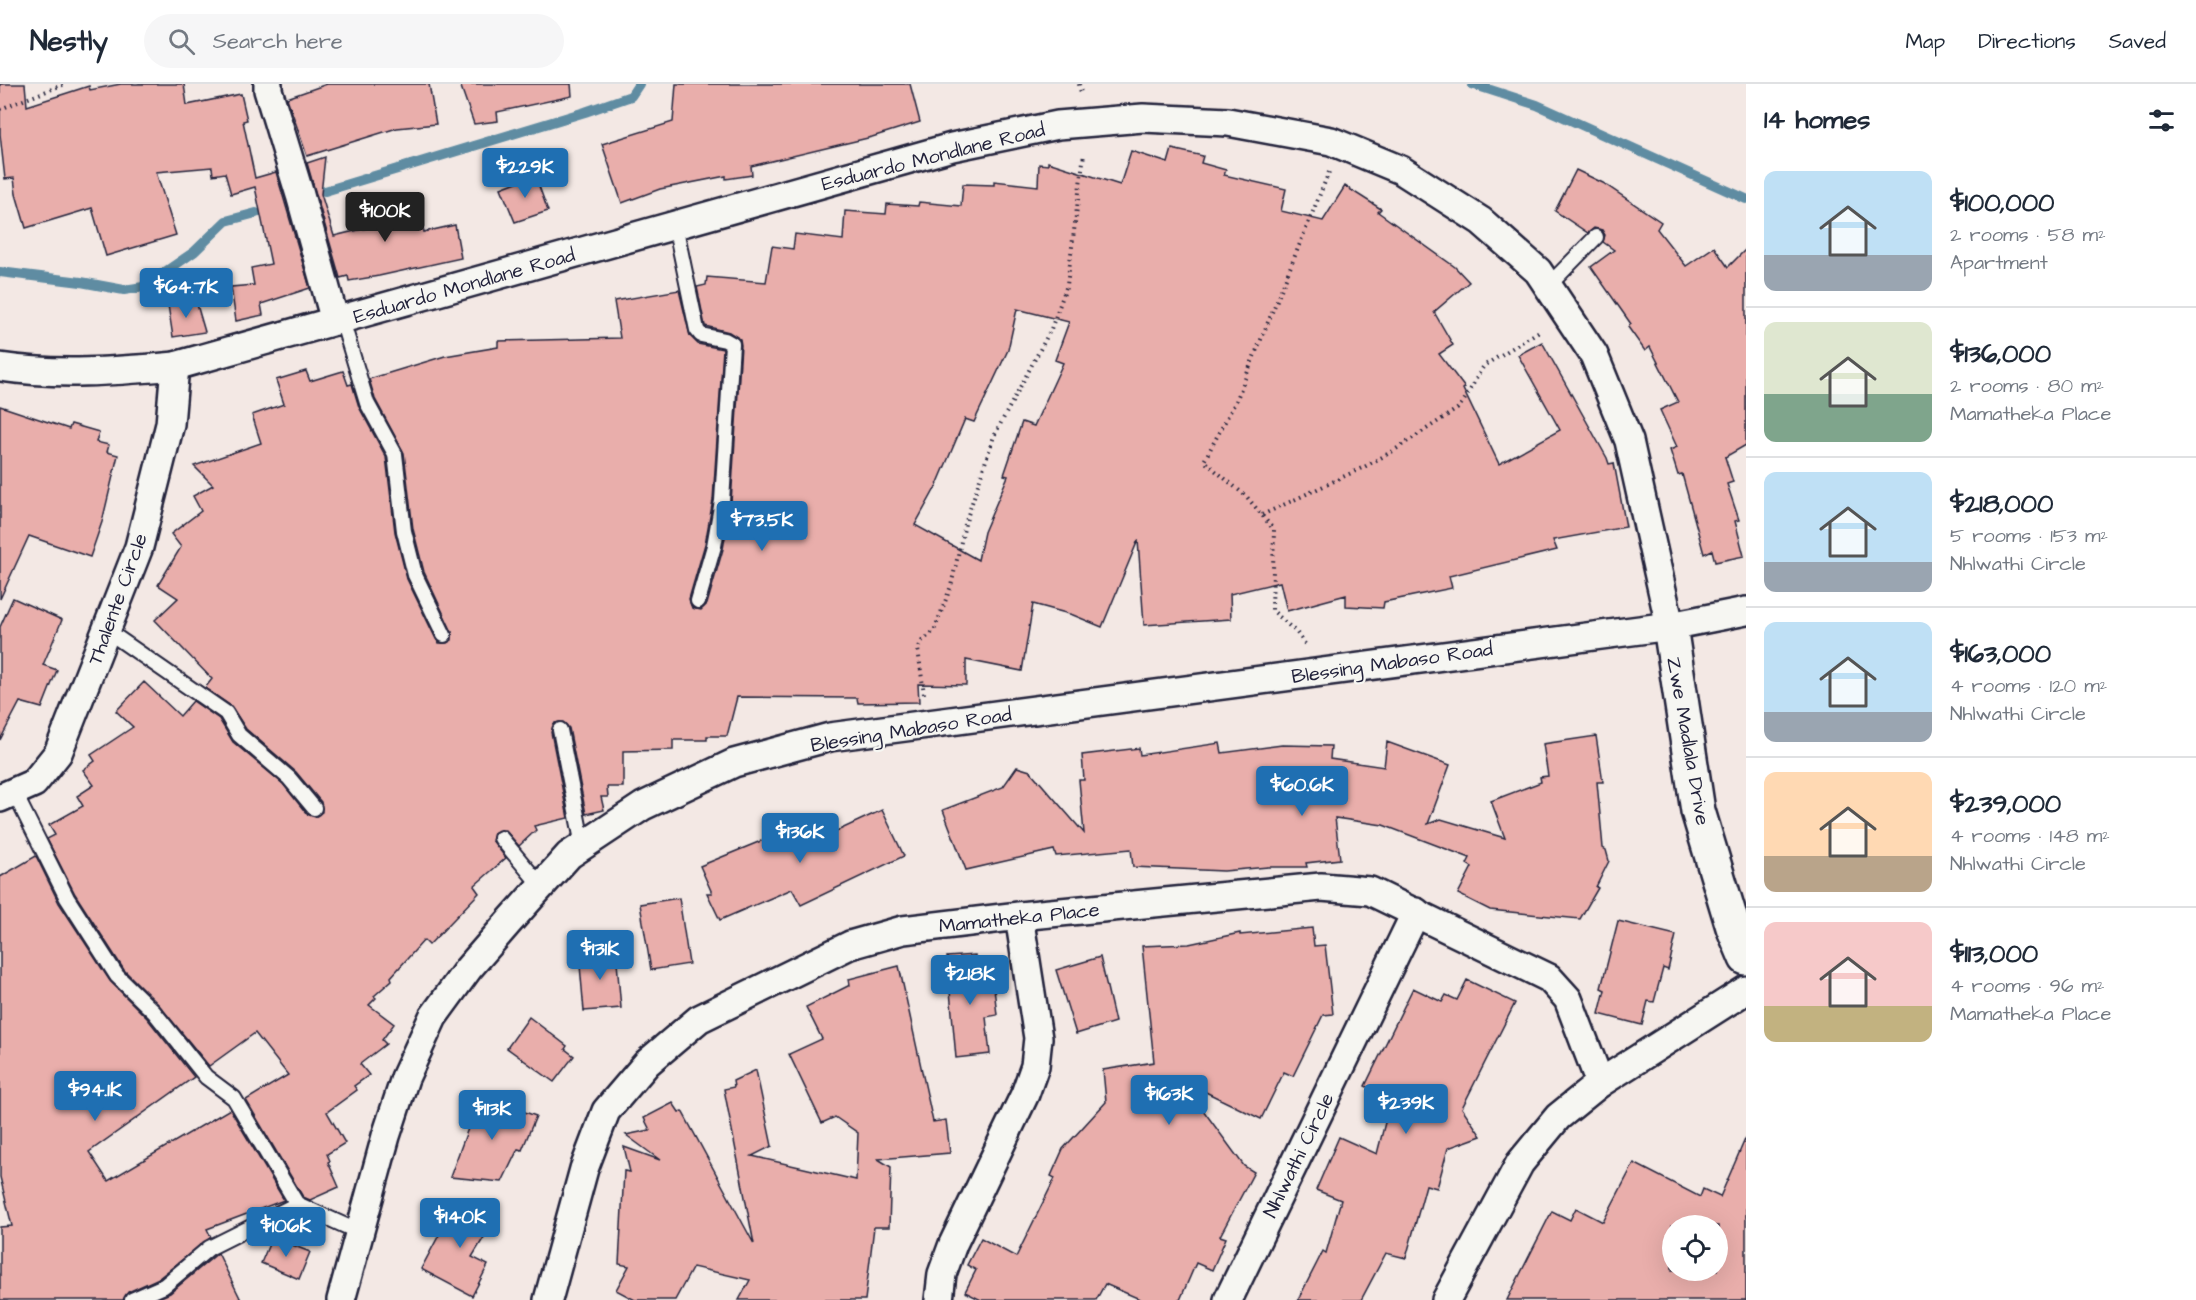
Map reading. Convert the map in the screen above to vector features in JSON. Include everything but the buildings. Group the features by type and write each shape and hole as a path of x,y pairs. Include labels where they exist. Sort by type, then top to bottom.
{"street":[{"path":"268,84 339,320"},
{"name":"Esduardo Mondlane Road","path":"0,367 33,372 99,373 175,366 952,147 1058,125 1143,118 1228,123 1331,141 1401,170 1481,221 1538,271 1594,355 1629,441 1670,626"},
{"name":"Thalente Circle","path":"7,795 34,783 58,753 139,547 170,423 175,366"},
{"name":"Blessing Mabaso Road","path":"341,1300 386,1136 405,1078 434,1017 468,969 569,855 643,806 734,764 830,737 1670,626 1746,610"},
{"name":"Zwe Madlala Drive","path":"1670,626 1698,811 1732,927 1746,958"},
{"name":"Mamatheka Place","path":"548,1300 584,1169 606,1111 647,1063 699,1020 850,945 903,930 1019,916 1321,887 1370,891 1549,978 1568,999 1600,1083"},
{"name":"Nhlwathi Circle","path":"1228,1300 1416,912"},
{"path":"939,1300 942,1274 953,1244 1025,1094 1035,1066 1038,1038 1019,916"},
{"path":"1446,1300 1520,1163 1558,1117 1600,1083 1746,990"}],"lane":[{"path":"675,225 697,330 701,335 725,340 732,344 722,501 714,546 698,601"},
{"path":"1548,286 1596,237"},
{"path":"339,320 367,403 395,454 401,494 402,522 415,575 444,635"},
{"path":"106,630 226,713 240,735 289,778 314,808"},
{"path":"560,730 583,846"},
{"path":"7,795 67,898 117,976 154,1012 206,1077 234,1098 297,1204 359,1232"},
{"path":"501,838 541,886"},
{"path":"132,1300 164,1286 208,1248 297,1204"}],"path":[{"path":"0,109 65,84"},
{"path":"929,724 918,649 922,641 934,631 951,586 965,524 993,436 1051,329 1061,304 1070,266 1088,123"},
{"path":"1317,672 1305,643 1272,610 1274,530 1247,497 1204,461 1236,401 1340,145"},
{"path":"1262,515 1365,467 1457,409 1464,402 1485,365 1566,314"}],"waterway":[{"path":"325,191 585,112 631,96 639,84"},
{"path":"1472,84 1537,105 1746,199"},
{"path":"0,272 124,290 143,287 194,252 226,221 256,213"}]}
